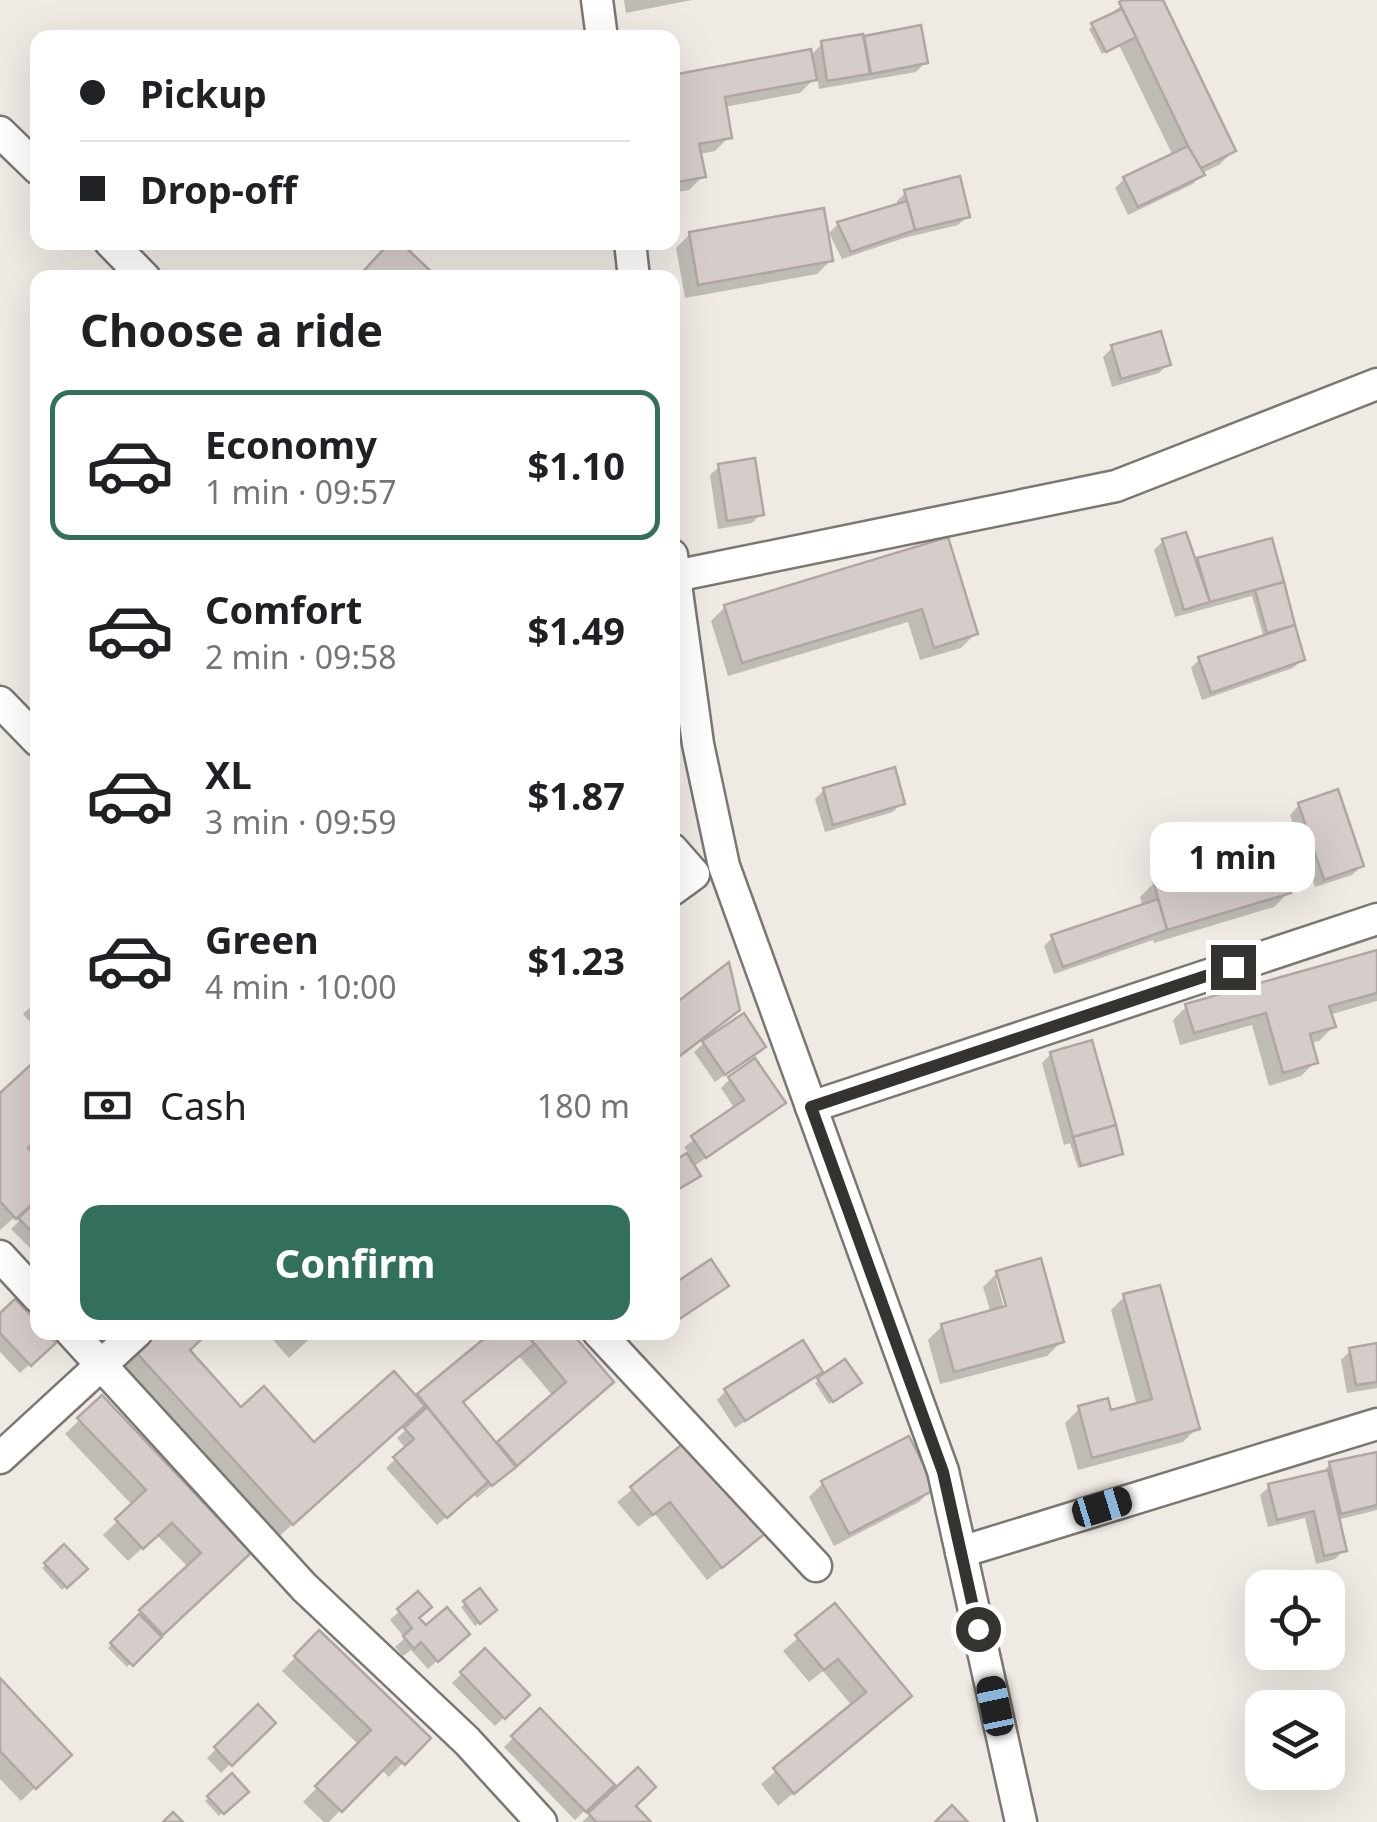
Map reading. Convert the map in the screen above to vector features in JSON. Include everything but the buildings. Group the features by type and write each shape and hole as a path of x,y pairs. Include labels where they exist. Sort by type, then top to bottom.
{"street":[{"path":"596,0 601,30"},
{"path":"0,132 30,162"},
{"path":"118,250 137,270"},
{"path":"680,565 1116,486 1377,384"},
{"path":"680,610 698,744 724,866 943,1472 1021,1822"},
{"path":"0,702 30,733"},
{"path":"683,882 724,866"},
{"path":"811,1107 1377,919"},
{"path":"0,1256 30,1288"},
{"path":"78,1340 304,1586 467,1741 541,1822"},
{"path":"0,1458 128,1340"},
{"path":"605,1340 816,1566"},
{"path":"961,1552 1377,1424"}],"route":[{"path":"978,1629 943,1472 811,1107 1233,967"}]}
